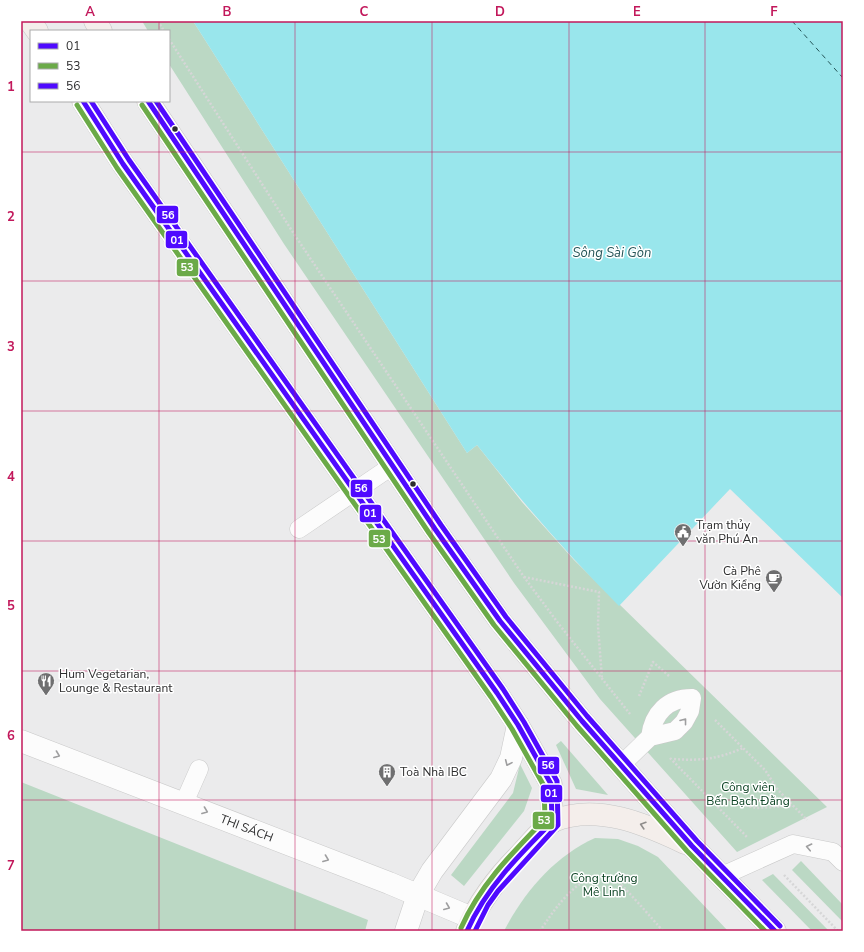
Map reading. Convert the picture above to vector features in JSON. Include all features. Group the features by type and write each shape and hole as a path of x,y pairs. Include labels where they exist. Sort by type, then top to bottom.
{"main road":[{"path":"30,21 35,30"},
{"path":"95,21 100,30"},
{"path":"83,102 123,164 489,681 518,725 551,784 552,822"},
{"path":"149,102 392,466 500,621 582,721 692,846 775,931"},
{"path":"469,924 508,867 552,822 580,815 618,817 652,827 692,846"}],"street":[{"path":"406,931 418,895 432,871 501,779 511,758 518,725"},
{"name":"THI SÁCH","path":"21,741 418,895 469,924"}],"lane":[{"path":"299,529 392,466"},
{"path":"621,765 650,737 675,731 684,722 690,711 692,698 681,698 668,704 657,714 652,726 650,737"},
{"path":"184,803 199,769"},
{"path":"722,876 793,844 833,852 843,862"}],"path":[{"path":"158,21 163,30"},
{"path":"170,41 296,237 524,577 602,679 650,737 838,931"},
{"path":"524,577 599,592 598,626 602,679"},
{"path":"638,702 645,678 653,662 765,770 778,790 809,822"},
{"path":"671,759 696,761 721,757 743,748"},
{"path":"705,794 729,802 756,808 792,806"},
{"path":"540,931 557,907 584,880 597,874 614,878 663,931"}],"green space":[{"name":"Công viên Bến Bạch Đằng","path":"142,21 193,21 467,453 477,445 522,502 574,560 827,807 737,852 600,699 514,583 284,244 170,66 170,30 147,30"},
{"path":"561,741 608,795 576,789 556,745"},
{"path":"520,764 532,788 524,811 464,886 451,875 513,793"},
{"path":"21,782 368,920 365,931 21,931"},
{"name":"Công trường Mê Linh","path":"595,838 618,839 638,846 658,857 728,931 504,931 521,903 542,877 567,855"},
{"path":"801,861 843,905 843,922 792,870"},
{"path":"773,874 829,931 812,931 762,880"}],"water":[{"name":"Sông Sài Gòn","path":"193,21 843,21 843,598 730,489 619,606 546,528 477,445 467,453"}],"ferry route":[{"path":"792,21 843,78"}],"transit line":[{"name":"01","path":"84,102 123,164 497,693 518,725 551,784 552,822 504,873 484,900 467,931"},
{"name":"56","path":"92,102 129,160 503,689 524,722 557,781 558,825 498,891 488,905 475,931"},
{"name":"01","path":"149,102 435,529 500,621 582,721 692,846 775,931"},
{"name":"56","path":"157,102 441,525 506,617 587,716 697,841 780,926"},
{"name":"53","path":"77,105 117,168 491,697 512,729 544,786 545,819 509,857 487,884 469,912 461,928"},
{"name":"53","path":"142,105 429,533 494,625 577,726 687,851 765,931"}],"place":[{"name":"Trạm thủy văn Phú An","path":"683,547"},
{"name":"Cà Phê Vườn Kiểng","path":"774,593"},
{"name":"Hum Vegetarian, Lounge & Restaurant","path":"46,696"},
{"name":"Toà Nhà IBC","path":"387,787"}]}
